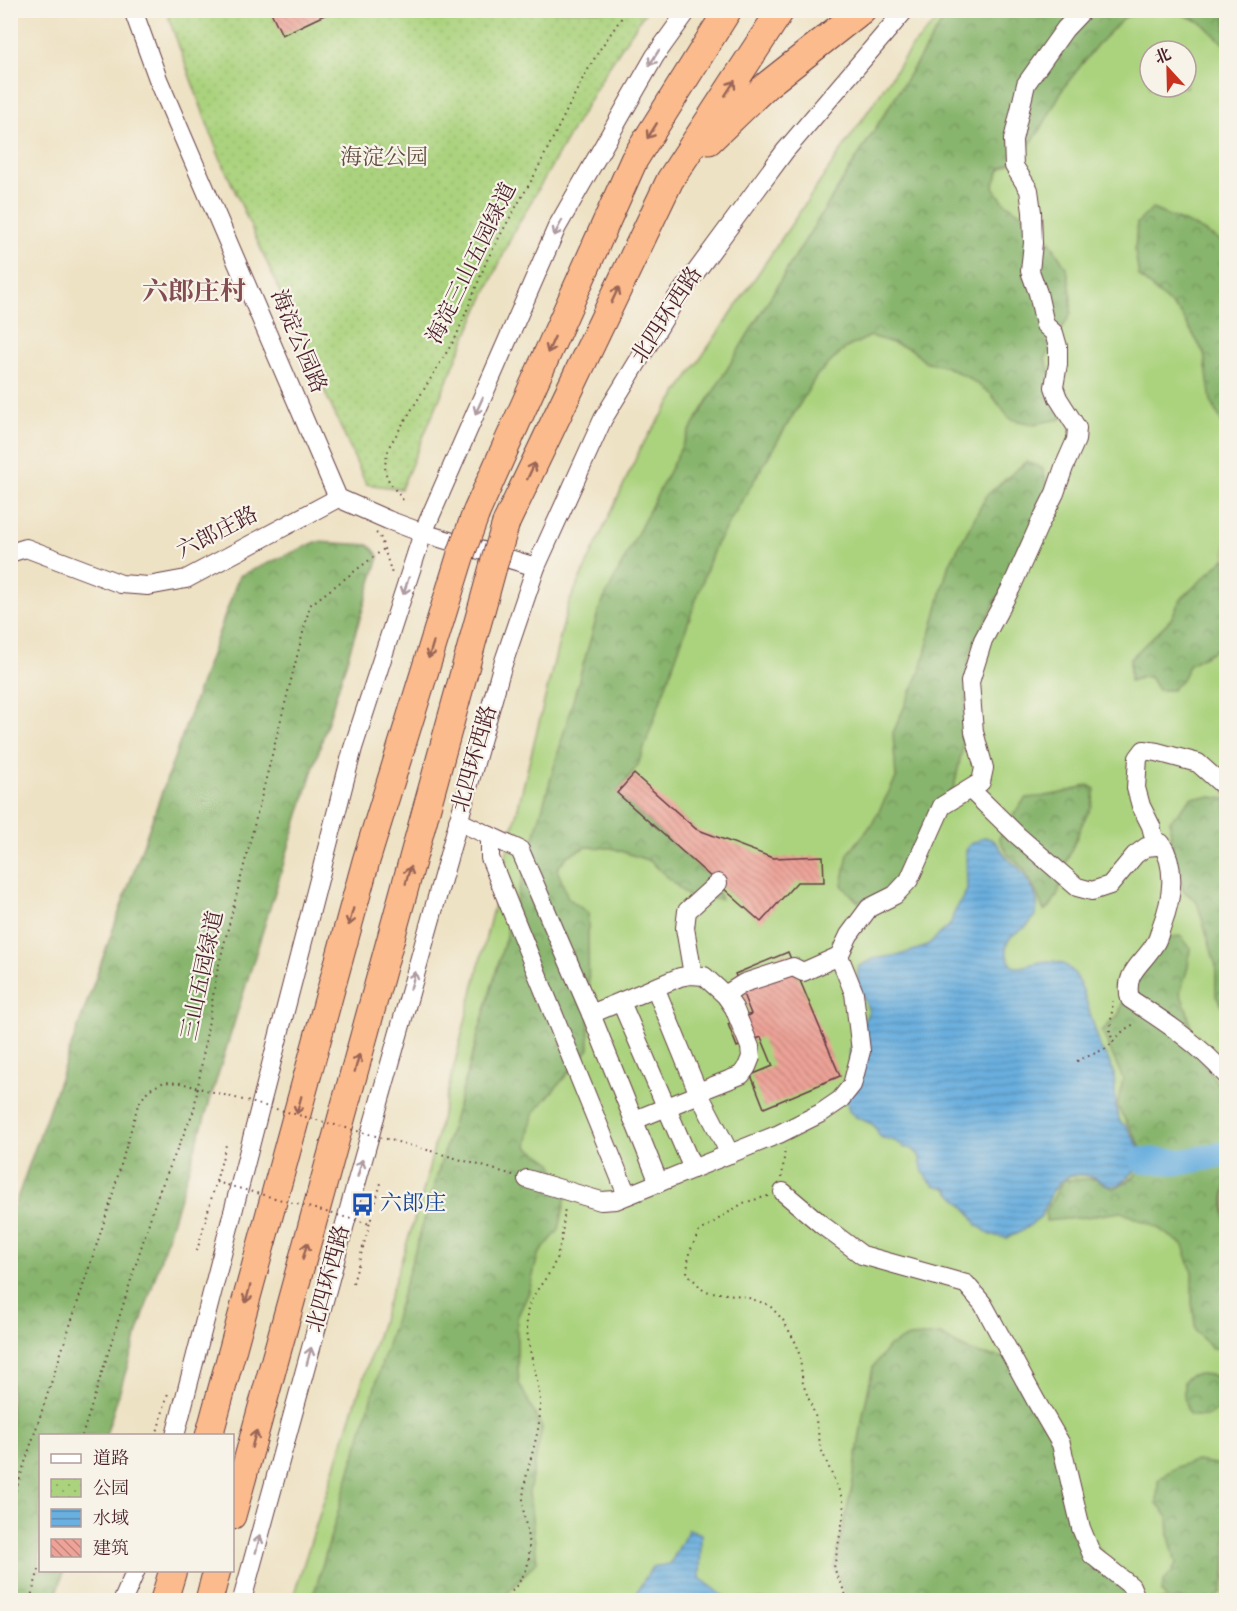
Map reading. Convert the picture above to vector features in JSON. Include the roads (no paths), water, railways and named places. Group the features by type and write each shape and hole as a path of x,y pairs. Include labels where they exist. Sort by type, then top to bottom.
{"highway":[{"path":"210,1434 366,861 461,554 477,513 634,160 728,10"},
{"name":"北四环西路","path":"234,1509 506,523 670,180 781,10"},
{"path":"767,85 842,10"},
{"path":"670,180 744,105 862,10"},
{"path":"164,1600 172,1572"},
{"path":"209,1600 217,1572"}],"street":[{"name":"海淀公园路","path":"133,10 158,79 338,498"},
{"path":"176,1434 353,748 423,533 557,227 655,56 688,10"},
{"name":"北四环西路","path":"242,1600 458,821 502,667 536,567 603,419 676,299 785,150 905,10"},
{"path":"725,995 744,982 793,967 803,972 839,956 849,935 869,908 895,895 909,879 942,806 981,782 984,768 974,732 970,682 983,640 1016,578 1055,493 1076,440 1077,428 1058,398 1054,387 1058,347 1054,333 1045,325 1038,292 1030,271 1033,243 1032,212 1029,190 1014,166 1013,140 1026,84 1065,29 1083,10"},
{"path":"338,498 423,533 536,567"},
{"name":"六郎庄路","path":"10,553 26,548 121,584 148,586 186,579 338,498"},
{"path":"1156,846 1136,788 1138,758 1144,750 1198,763 1227,788"},
{"path":"970,789 1017,835 1077,887 1092,891 1110,885 1135,855 1146,847 1161,843 1166,850 1172,879 1169,906 1156,942 1130,976 1127,988 1130,999 1186,1037 1214,1060 1227,1075"},
{"path":"458,821 520,850 591,1014 659,1183"},
{"path":"490,836 490,858 627,1196"},
{"path":"693,975 685,928 687,911 718,883"},
{"path":"527,1179 601,1201 615,1200 783,1132 821,1113 840,1100 852,1085 861,1051 854,993 839,956"},
{"path":"591,1014 680,977 704,976 725,995 734,1008 750,1047 751,1057 741,1074 698,1092 692,1097 633,1119"},
{"path":"655,987 698,1092 730,1154"},
{"path":"621,1002 693,1169"},
{"path":"783,1192 862,1256 966,1284 983,1304 1062,1444 1081,1528 1092,1555 1131,1587 1137,1600"},
{"path":"123,1600 136,1572"},
{"path":"129,1600 136,1572"}],"water":[{"path":"985,837 996,843 1008,859 1022,871 1037,901 1036,913 1032,920 1012,936 1007,944 1006,952 1009,960 1014,967 1051,961 1068,967 1074,973 1082,988 1101,1050 1106,1055 1114,1073 1116,1108 1120,1122 1126,1126 1137,1143 1142,1160 1133,1173 1119,1185 1109,1186 1096,1178 1071,1175 1061,1181 1052,1192 1039,1219 1007,1238 991,1235 977,1225 971,1214 946,1188 934,1185 927,1178 923,1172 919,1155 911,1148 905,1148 895,1141 882,1138 872,1124 849,1111 846,1099 850,1050 869,1011 858,983 859,966 873,959 899,955 925,947 950,925 967,890 966,851 969,845"},
{"path":"689,1529 701,1534 700,1578 729,1600 632,1600 652,1567 670,1564"}],"waterway":[{"path":"1142,1160 1182,1162 1226,1154"}],"place":[{"name":"六郎庄","path":"362,1205"}],"district":[{"name":"六郎庄村","path":"194,293"}],"park label":[{"name":"海淀公园","path":"384,159"}]}
